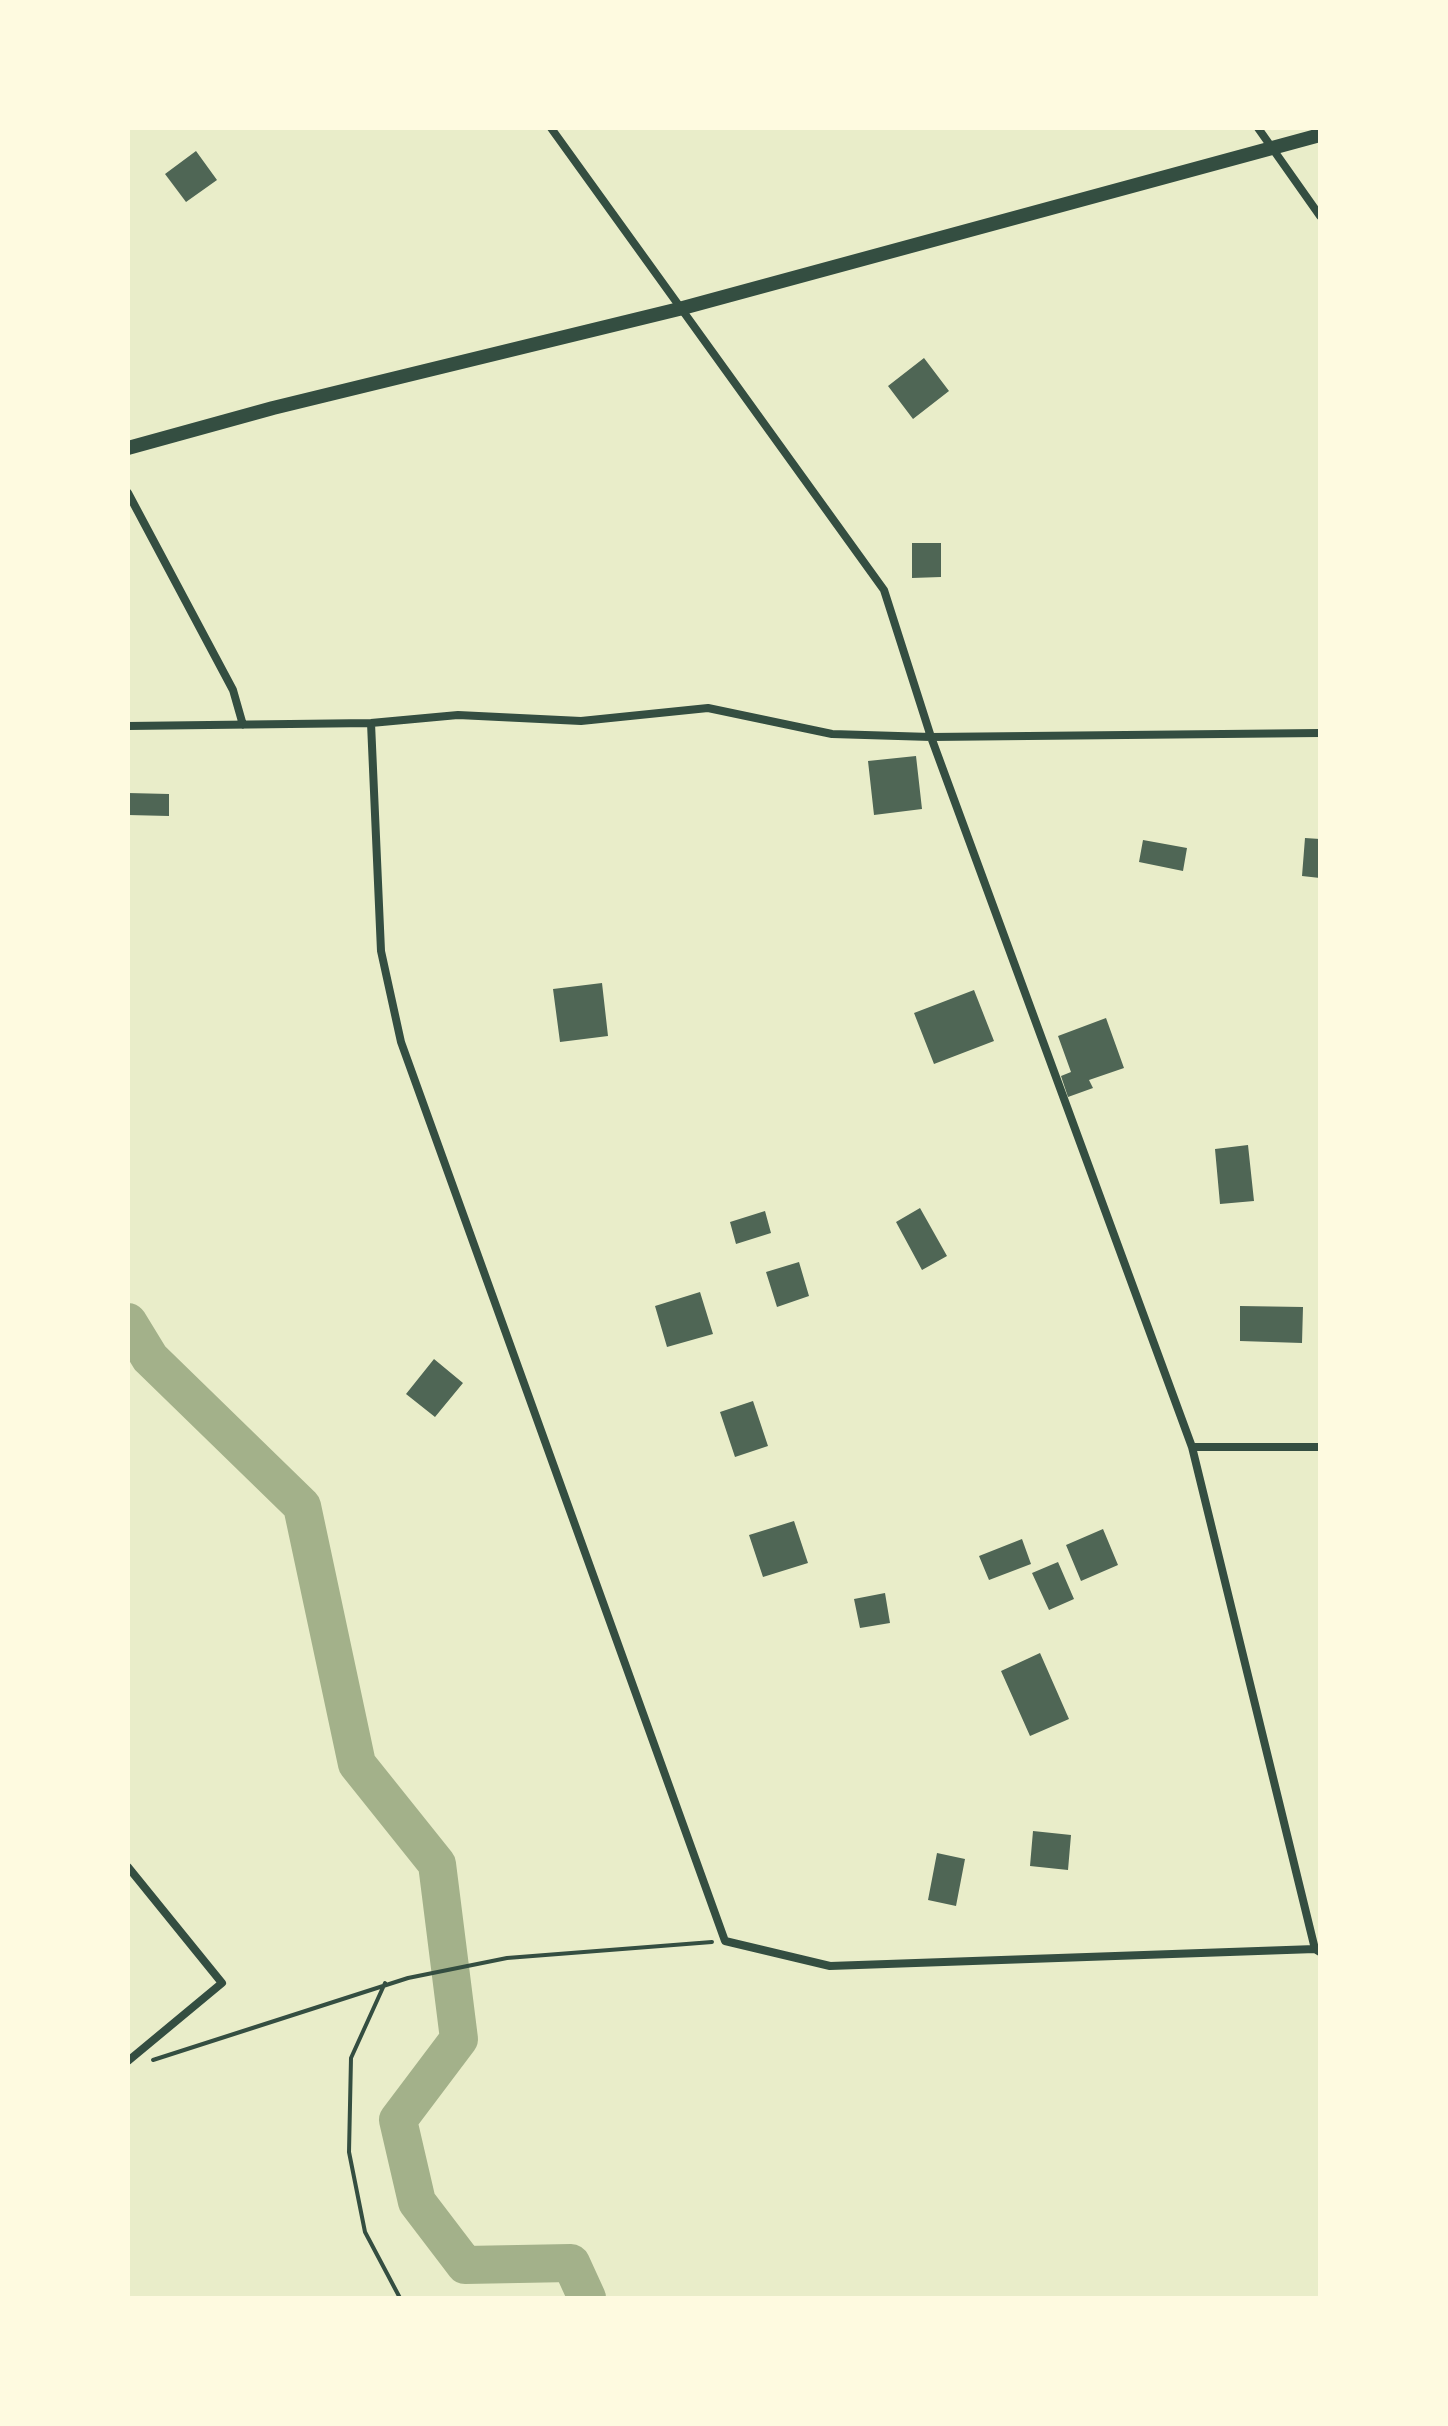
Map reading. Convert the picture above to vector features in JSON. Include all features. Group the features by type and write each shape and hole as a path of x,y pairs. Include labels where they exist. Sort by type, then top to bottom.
{"main road":[{"path":"128,448 273,408 679,309 1320,135"}],"street":[{"path":"371,723 381,951 401,1042 725,1941 830,1966 1317,1951 1192,1447 931,737 884,590 551,128"},
{"path":"1258,128 1320,216"},
{"path":"128,493 233,690 243,725"},
{"path":"128,726 371,723 458,715 581,721 708,708 832,734 931,737 1320,733"},
{"path":"1192,1447 1320,1447"},
{"path":"128,1867 222,1983 128,2061"}],"path":[{"path":"143,2063 385,1983 507,1958 725,1941"},
{"path":"385,1983 351,2058 349,2152 365,2232 400,2298"}],"building":[{"path":"196,151 217,180 186,202 165,174"},
{"path":"924,358 949,391 913,419 888,386"},
{"path":"912,543 941,543 941,577 912,578"},
{"path":"916,756 922,809 874,815 868,761"},
{"path":"128,793 169,794 169,816 128,815"},
{"path":"1305,838 1320,839 1320,878 1302,876"},
{"path":"1143,840 1187,848 1183,871 1139,862"},
{"path":"602,983 608,1036 560,1042 553,989"},
{"path":"974,990 994,1041 934,1064 914,1013"},
{"path":"1106,1018 1124,1068 1089,1080 1093,1088 1068,1097 1061,1076 1071,1072 1058,1036"},
{"path":"1248,1145 1254,1201 1220,1204 1215,1149"},
{"path":"920,1208 947,1256 922,1270 896,1222"},
{"path":"765,1211 771,1233 736,1244 730,1222"},
{"path":"799,1262 809,1296 777,1307 766,1272"},
{"path":"700,1292 713,1334 667,1347 655,1306"},
{"path":"1240,1306 1303,1307 1302,1343 1240,1341"},
{"path":"434,1359 463,1383 435,1417 406,1394"},
{"path":"753,1401 768,1446 735,1457 720,1412"},
{"path":"794,1521 808,1563 763,1577 749,1535"},
{"path":"1103,1529 1118,1565 1081,1581 1066,1545"},
{"path":"1022,1539 1031,1564 989,1580 979,1556"},
{"path":"1058,1562 1074,1599 1049,1610 1032,1573"},
{"path":"885,1593 890,1623 860,1628 854,1599"},
{"path":"1040,1653 1069,1719 1030,1736 1001,1671"},
{"path":"1033,1831 1071,1835 1068,1870 1030,1866"},
{"path":"937,1853 965,1859 956,1906 928,1900"}],"waterway":[{"path":"128,1322 150,1358 302,1506 357,1764 437,1864 459,2039 398,2120 417,2202 465,2265 571,2263 587,2298"}]}
